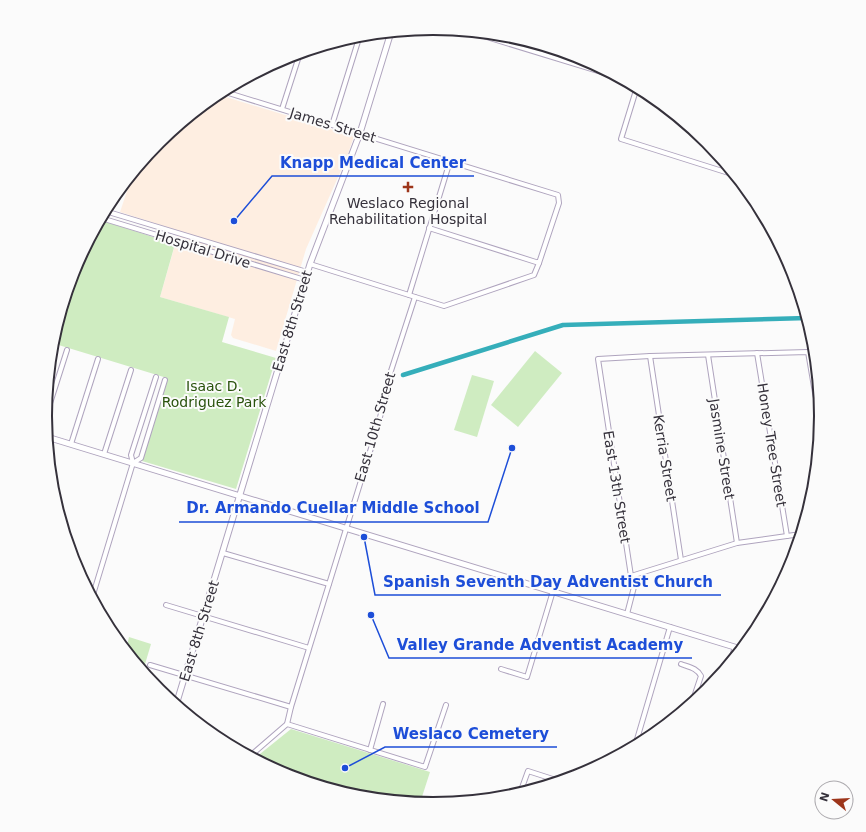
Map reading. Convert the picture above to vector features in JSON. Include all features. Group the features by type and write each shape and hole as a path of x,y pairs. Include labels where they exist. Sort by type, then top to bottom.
{"street":[{"name":"East 8th Street","path":"178,698 304,280 360,133 389,37"},
{"path":"502,41 585,66"},
{"path":"332,125 358,42"},
{"path":"282,109 298,60"},
{"name":"James Street","path":"232,92 332,125 558,195 558,203 539,263"},
{"path":"635,93 621,139 725,172"},
{"path":"409,296 450,161"},
{"name":"Hospital Drive","path":"111,213 307,272"},
{"name":"Hospital Drive","path":"106,220 304,280"},
{"path":"310,264 444,306 534,275 539,263 429,228"},
{"name":"East 10th Street","path":"287,724 386,396 389,377 415,297"},
{"path":"53,394 67,350"},
{"path":"650,356 808,352 812,373"},
{"name":"Honey Tree Street","path":"757,353 787,536"},
{"name":"Jasmine Street","path":"708,354 737,543"},
{"name":"East 13th Street","path":"627,614 634,587 631,576 598,359 650,356"},
{"name":"Kerria Street","path":"650,356 681,560"},
{"path":"71,444 98,359"},
{"path":"104,454 131,370"},
{"path":"94,591 133,463 131,455 156,377"},
{"path":"133,463 141,458 165,380"},
{"path":"53,439 735,647"},
{"path":"631,576 737,543 795,535"},
{"path":"223,553 329,584"},
{"path":"501,669 527,677 554,591"},
{"path":"166,605 309,648"},
{"path":"638,737 670,627"},
{"path":"681,664 694,668 699,672 701,676 696,691"},
{"path":"150,665 291,707"},
{"path":"370,750 383,704"},
{"path":"254,753 287,724 425,767 446,705"},
{"path":"522,786 528,771 551,778"}],"shaded area":[{"path":"225,97 354,136 347,157 306,249 276,351 233,338 231,335 235,319 160,297 179,231 120,212 128,188 147,165 182,130"}],"green space":[{"name":"Isaac D. Rodriguez Park","path":"105,222 175,244 160,297 229,317 222,342 276,358 236,489 142,461 167,378 59,345 65,317 81,270 91,247"},
{"path":"535,351 562,373 518,427 491,405"},
{"path":"472,375 494,381 477,437 454,430"},
{"path":"129,637 151,644 145,665 131,648 128,643"},
{"path":"291,729 430,772 422,797 383,794 359,790 311,777 259,755"}],"waterway":[{"path":"403,375 563,325 801,318"}],"place":[{"name":"Weslaco Regional Rehabilitation Hospital","path":"408,187"},
{"name":"Knapp Medical Center","path":"234,221"},
{"name":"Dr. Armando Cuellar Middle School","path":"512,448"},
{"name":"Spanish Seventh Day Adventist Church","path":"364,537"},
{"name":"Valley Grande Adventist Academy","path":"371,615"},
{"name":"Weslaco Cemetery","path":"345,768"}]}
